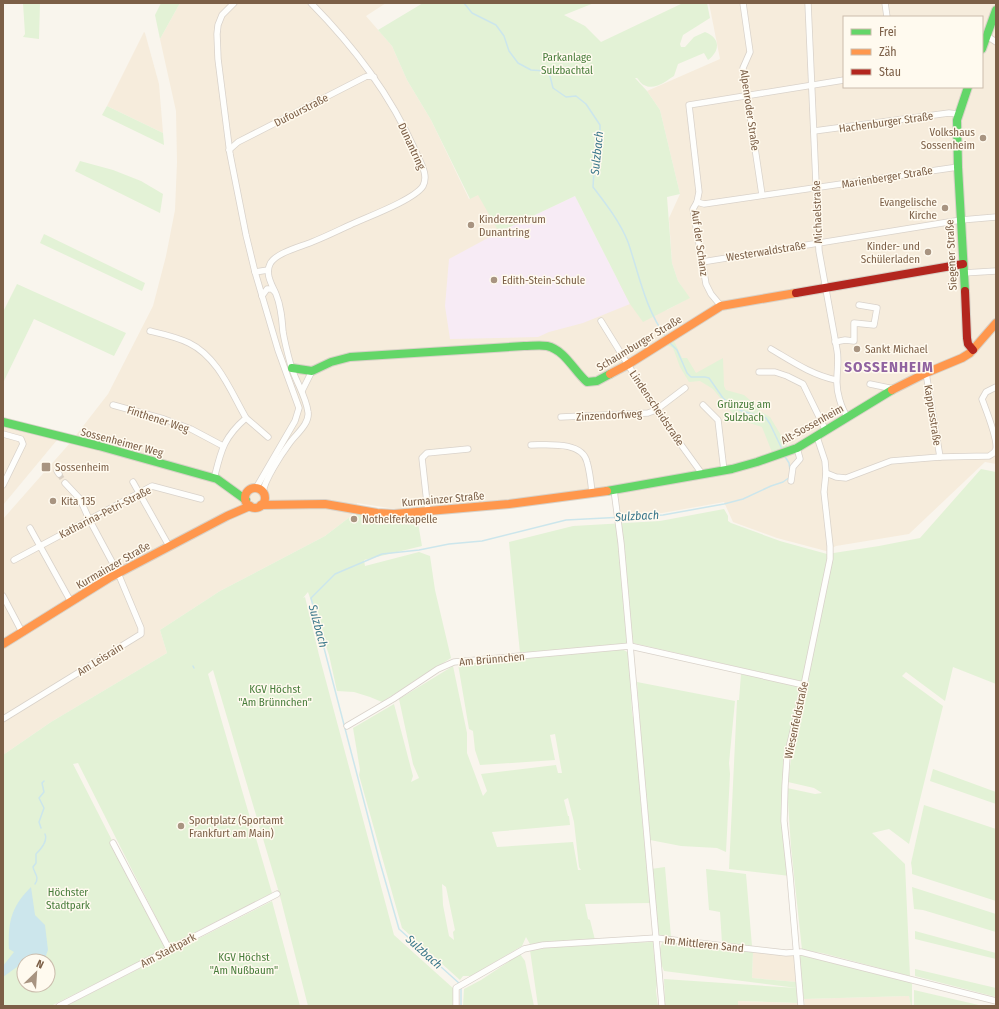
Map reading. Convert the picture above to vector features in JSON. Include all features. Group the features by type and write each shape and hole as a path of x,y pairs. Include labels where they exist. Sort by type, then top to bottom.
{"main road":[{"path":"983,46 996,10"},
{"name":"Siegener Straße","path":"968,88 958,114 958,166 967,341 973,350"},
{"name":"Schaumburger Straße","path":"312,371 331,362 350,357 524,346 546,346 555,349 562,354 587,382 597,381 627,365 721,306 963,264"},
{"name":"Alt-Sossenheim","path":"614,490 724,471 793,450 894,389 926,373 962,358 973,350 996,323"},
{"path":"292,368 306,372 312,371"},
{"name":"Sossenheimer Weg","path":"3,422 99,446 214,479 235,492 247,502"},
{"name":"Kurmainzer Straße","path":"3,644 118,573 235,512 241,512 247,502 257,507 259,495 275,505 325,504 387,514 428,512 509,504 614,490"},
{"path":"235,512 237,504 235,492 259,495"},
{"path":"247,502 246,494 259,495"}],"street":[{"path":"234,3 222,15 218,25 217,34 218,59 229,150 255,272 278,350 298,403 299,412 259,495"},
{"name":"Dunantring","path":"268,270 270,262 274,257 312,242 398,203 415,194 422,187 425,180 424,171 392,104 374,77 330,23 311,3"},
{"name":"Alpenroder Straße","path":"743,3 750,52 743,68 762,195"},
{"name":"Michaelstraße","path":"808,3 818,243 839,361 836,380 842,407 848,418"},
{"path":"885,3 887,16"},
{"path":"986,36 996,42"},
{"name":"Dufourstraße","path":"229,150 238,142 353,83 368,76 374,77"},
{"path":"747,96 843,80"},
{"name":"Auf der Schanz","path":"721,306 711,294 706,284 693,209 697,202 699,192 689,105 747,96"},
{"name":"Hachenburger Straße","path":"814,131 950,113 958,114"},
{"name":"Marienberger Straße","path":"697,202 704,204 958,166"},
{"name":"Westerwaldstraße","path":"702,262 961,220 996,217"},
{"path":"255,272 268,270 281,315 286,346 292,368 302,391 308,412 305,424 281,450"},
{"path":"963,273 996,271"},
{"path":"262,296 267,289 272,289 274,291"},
{"path":"835,342 845,340 854,341 854,323 874,325 877,308 859,305"},
{"name":"Lindenscheidstraße","path":"601,321 656,410 700,471 701,475"},
{"path":"150,331 189,343 202,351 211,360 220,373 246,418 268,436"},
{"path":"771,349 794,364 820,376 836,380"},
{"path":"302,391 312,371"},
{"path":"759,372 775,372 803,384 826,431"},
{"name":"Kappusstraße","path":"926,373 940,457"},
{"path":"870,384 894,389"},
{"path":"826,474 846,478 891,462 940,457 989,456 994,454 996,450 995,439 982,399 986,392 996,387"},
{"path":"656,410 685,388"},
{"name":"Finthener Weg","path":"113,405 164,419 191,429 223,446"},
{"path":"703,405 718,420 724,471"},
{"name":"Zinzendorfweg","path":"561,417 648,413 656,410"},
{"path":"214,479 223,446 231,432 246,418"},
{"path":"295,421 305,424"},
{"path":"290,430 296,433 299,432"},
{"path":"3,434 20,439 23,444 3,485"},
{"name":"Wiesenfeldstraße","path":"800,1006 797,953 784,821 787,756 829,567 830,546 824,492 826,474 825,462 816,437"},
{"path":"531,445 559,445 575,448 583,452 587,460 592,493"},
{"path":"428,512 422,458 427,453 468,449"},
{"path":"791,481 793,467 800,459 793,450"},
{"path":"133,482 169,546"},
{"path":"66,483 80,499 118,573"},
{"name":"Katharina-Petri-Straße","path":"14,560 152,486 201,499"},
{"path":"456,1006 455,990 529,947 656,938 621,543 614,490"},
{"path":"30,528 71,602"},
{"name":"Am Leisrain","path":"3,719 141,634 141,628 118,573"},
{"path":"3,596 22,632"},
{"name":"Am Brünnchen","path":"347,726 393,699 438,669 454,662 630,646 804,685"},
{"path":"113,843 169,949"},
{"name":"Am Stadtpark","path":"59,1006 277,894"},
{"name":"Im Mittleren Sand","path":"662,1006 656,938 797,953 801,952 996,1001"}],"shaded area":[{"path":"180,3 386,3 366,16 392,46 407,80 431,120 469,199 478,194 667,310 689,298 678,281 672,263 669,218 680,194 660,110 647,91 720,59 709,3 996,3 996,464 985,462 909,534 836,546 826,551 777,538 733,522 724,502 662,513 620,516 613,487 583,492 411,509 396,509 357,503 355,513 325,536 220,591 160,630 167,653 51,722 3,755 3,519 70,443 108,394 153,306 166,256 175,210 177,162 176,111 160,39"},
{"path":"144,32 159,84 163,133 107,106"},
{"path":"575,196 630,304 583,323 549,332 538,337 450,339 445,306 449,259 499,232"},
{"path":"3,426 57,440 3,505"},
{"path":"753,952 795,956 797,982 752,978"},
{"path":"909,996 911,1006 805,1006 804,999"},
{"path":"737,1001 798,1003 798,1006 738,1006"}],"green space":[{"path":"23,3 40,3 39,39 23,37 25,34"},
{"path":"161,3 180,3 160,39 155,15"},
{"name":"Parkanlage Sulzbachtal","path":"423,3 594,3 564,15 585,26 601,42 683,3 707,3 710,18 683,35 680,44 681,47 685,47 694,37 705,32 716,41 717,49 715,53 708,60 704,53 678,64 674,76 664,83 656,86 648,87 635,78 647,91 660,110 680,194 667,197 672,263 678,281 690,298 643,322 630,304 575,196 499,232 478,195 470,199 431,120 407,80 392,46 378,30"},
{"path":"107,106 163,133 164,145 102,115"},
{"path":"80,161 113,170 141,181 163,194 160,213 75,171"},
{"path":"44,234 145,283 142,291 40,243"},
{"path":"17,284 126,333 114,356 34,319 3,383 3,312"},
{"name":"Grünzug am Sulzbach","path":"674,341 682,358 687,358 696,373 723,358 724,386 726,390 744,395 760,411 770,417 788,447 772,452 762,427 737,419 713,389 700,381 689,382 680,367 673,348 667,345"},
{"path":"981,469 996,472 996,684 953,667 945,701 906,672 902,676 943,706 909,844 889,829 872,833 905,864 910,976 822,953 802,950 791,847 787,788 815,794 822,793 814,788 788,782 794,735 808,683 633,643 520,653 509,542 573,526 660,521 724,509 728,516 728,521 731,523 780,541 827,554 879,546 920,538"},
{"path":"355,513 388,519 417,517 422,546 364,560 365,566 419,552 430,556 435,590 451,658 382,702 354,692 337,691 329,655 308,592 303,598 305,597 319,655 394,935 454,989 453,1006 308,1006 280,896 213,670 208,674 272,893 170,945 78,763 73,764 167,948 51,1006 3,1006 3,755 51,722 167,653 160,630 220,591 325,536"},
{"path":"622,649 629,653 632,713 635,726 642,817 651,903 585,904 595,940 530,944 526,937 522,946 471,976 463,976 460,980 402,928 359,775 360,770 353,728 394,704 413,776 411,782 419,778 413,764 399,699 453,666 467,733 467,753 483,796 487,791 481,774 556,765 558,773 562,773 555,734 550,735 555,760 480,765 475,750 473,731 469,729 458,664","holes":["568,798 574,822 579,867 581,870 578,870 573,842 497,847 492,832 570,825 564,800","442,884 446,887 455,930 453,932 454,940 449,936 443,905"]},
{"path":"741,674 802,686 787,756 784,821 790,876 729,869 737,700 739,700"},
{"path":"637,682 735,701 729,763 730,774 726,852 717,848 681,846 650,840"},
{"path":"933,769 996,792 996,804 930,781"},
{"path":"924,805 996,829 996,901 912,874 911,863"},
{"path":"665,867 671,937 657,936 651,869"},
{"path":"706,869 746,874 752,946 722,943 720,912 709,910"},
{"path":"912,887 996,914 996,932 923,910 914,909"},
{"name":"KGV Höchst \"Am Nußbaum\"","path":"272,901 300,1006 66,1006"},
{"path":"915,931 996,953 996,959 915,939"},
{"path":"653,942 658,975 656,991 658,1006 538,1006 530,950 578,944"},
{"path":"663,942 715,946 753,952 752,978 797,982 798,1003 738,1001 738,1006 665,1005 664,979 797,988 664,971 660,956 660,949"},
{"path":"520,954 525,961 534,1006 463,1006 464,989 481,980"},
{"path":"800,954 909,981 912,984 912,1006 909,996 804,999 800,979 798,956"},
{"path":"915,969 996,988 996,997 915,976"},
{"path":"914,990 983,1006 914,1006"}],"water":[{"path":"31,887 35,915 45,925 48,950 47,953 16,953 16,968 3,977 3,966 14,952 9,949 9,931 12,915 24,894"}],"waterway":[{"name":"Sulzbach","path":"464,3 472,13 496,25 504,36 509,51 518,63 531,70 546,71 550,76 553,88 566,97 576,96 586,104 600,125 600,152 594,171 593,187 612,213 625,235 643,291 653,315 666,337"},
{"name":"Sulzbach","path":"669,342 677,350 687,373 691,377 709,378 723,398 730,404 742,411 766,418 782,449"},
{"name":"Sulzbach","path":"784,455 789,463 790,470"},
{"name":"Sulzbach","path":"460,984 399,929 379,859 311,598 335,574 382,554 419,550 449,544 482,541 566,520 663,515 724,504 743,499 783,482 790,477"},
{"path":"41,828 39,822 44,808 39,798 44,792 42,783 44,781"},
{"path":"35,884 37,877 33,867 36,863 36,854 45,842 45,834"},
{"name":"Sulzbach","path":"461,988 461,1006"}],"tunnel":[{"path":"59,474 65,483"}],"traffic: fast":[{"path":"983,46 996,10"},
{"path":"965,291 957,120 968,88"},
{"path":"292,368 312,371 331,362 350,357 524,346 547,346 553,348 564,356 587,382 597,381 610,374"},
{"path":"607,491 732,469 797,448 892,390"},
{"path":"3,422 99,446 217,479 246,500"}],"traffic: slow":[{"path":"610,374 627,365 721,306 796,293"},
{"path":"892,390 970,353 996,323"},
{"path":"255,488 262,491 265,498 262,505 255,508 248,505 245,498 248,491 255,488"},
{"path":"261,505 325,504 377,513 394,514 509,504 607,491"},
{"path":"3,644 109,578 227,516 250,506"}],"traffic: jam":[{"path":"796,293 963,264"},
{"path":"965,291 967,338 968,344 973,350"}],"place":[{"name":"Volkshaus Sossenheim","path":"983,138"},
{"name":"Evangelische Kirche","path":"945,208"},
{"name":"Kinderzentrum Dunantring","path":"471,225"},
{"name":"Kinder- und Schülerladen","path":"928,252"},
{"name":"Edith-Stein-Schule","path":"494,280"},
{"name":"Sankt Michael","path":"857,349"},
{"name":"Sossenheim","path":"46,467"},
{"name":"Kita 135","path":"53,501"},
{"name":"Nothelferkapelle","path":"354,519"},
{"name":"Sportplatz (Sportamt Frankfurt am Main)","path":"181,826"}],"district":[{"name":"SOSSENHEIM","path":"889,367"}],"park label":[{"name":"KGV Höchst \"Am Brünnchen\"","path":"275,695"},
{"name":"Höchster Stadtpark","path":"68,898"}]}
